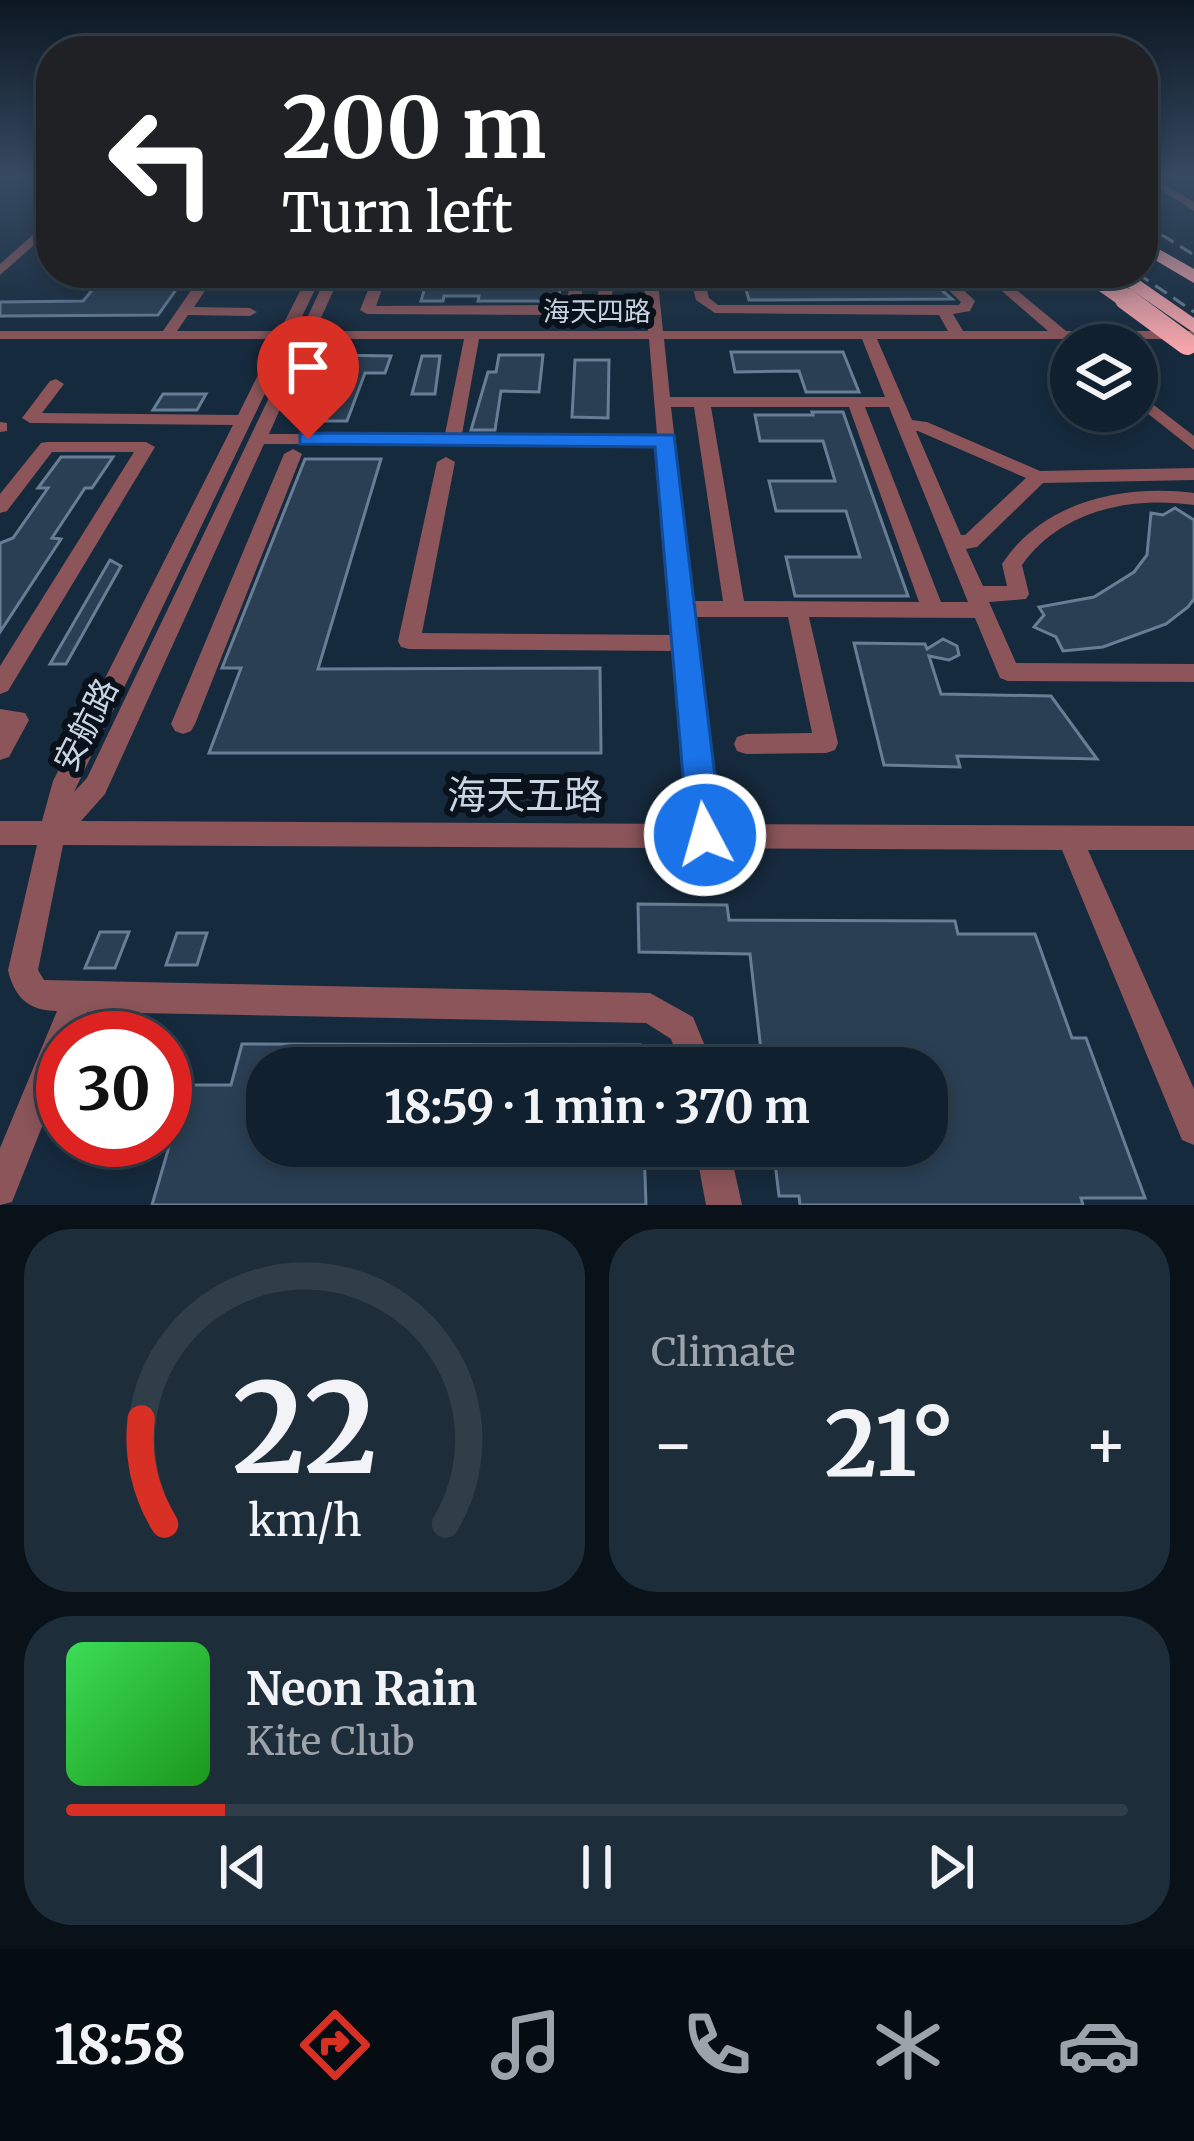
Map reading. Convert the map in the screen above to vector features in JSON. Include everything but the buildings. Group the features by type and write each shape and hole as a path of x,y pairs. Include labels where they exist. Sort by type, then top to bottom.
{"highway":[{"path":"1158,249 1194,268"},
{"path":"1158,252 1194,277"},
{"path":"1099,288 1163,335"},
{"path":"1112,288 1192,339"},
{"path":"1133,288 1192,339"}],"street":[{"path":"0,272 36,238"},
{"path":"0,245 28,245"},
{"path":"167,335 200,288"},
{"name":"安航路","path":"53,833 62,789 244,420 321,288"},
{"path":"376,288 367,310 573,311 591,309 605,300 605,288"},
{"path":"573,311 576,288"},
{"path":"651,288 705,835"},
{"path":"700,288 703,300 715,309 944,311 965,308 968,301 954,288"},
{"path":"1006,288 1050,324"},
{"path":"500,335 503,310"},
{"path":"184,311 250,312"},
{"path":"944,311 959,336"},
{"name":"海天四路","path":"0,334 1050,340"},
{"name":"安航路","path":"53,833 97,786 260,439 296,335"},
{"path":"472,335 409,641 686,643"},
{"name":"海天四路","path":"1158,335 1192,339"},
{"path":"868,336 1008,672 1193,666"},
{"path":"56,384 30,418 244,420"},
{"path":"855,402 933,610"},
{"path":"662,403 896,403"},
{"path":"702,403 735,609"},
{"path":"1158,415 1194,445"},
{"path":"905,425 921,426 1037,477 1194,475"},
{"path":"260,439 449,451 666,440"},
{"path":"0,507 47,447 146,447 0,685"},
{"path":"182,724 293,454"},
{"path":"954,542 970,542 1037,477"},
{"path":"683,609 933,610 1019,594 1012,564 1022,545 1043,527 1116,502 1160,496 1194,499"},
{"path":"214,536 260,536"},
{"path":"746,744 826,743 797,609"},
{"path":"0,719 17,720 0,750"},
{"name":"海天五路","path":"0,833 1194,838"},
{"path":"53,833 22,970 34,993 650,1008 682,1028 690,1047"},
{"path":"1070,838 1194,1128"},
{"path":"0,1190 78,997"},
{"path":"716,1167 724,1205"}],"railway":[{"path":"1161,234 1194,255"},
{"path":"1158,287 1194,312"}],"route":[{"path":"308,439 666,440 705,835"}]}
